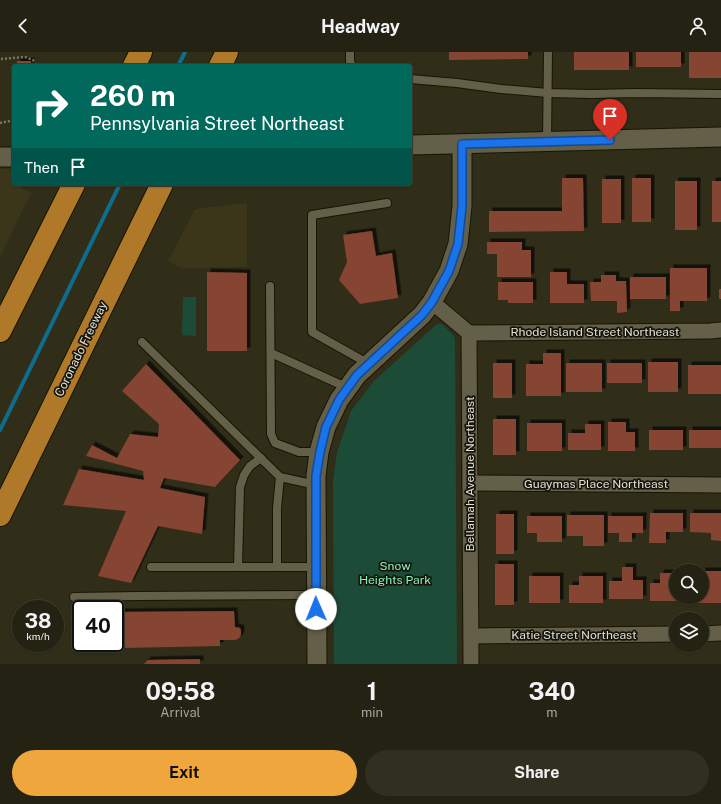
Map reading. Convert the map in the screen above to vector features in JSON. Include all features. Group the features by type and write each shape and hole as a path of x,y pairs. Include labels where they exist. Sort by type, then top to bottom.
{"highway":[{"path":"135,64 141,52"},
{"path":"221,64 227,52"},
{"path":"0,331 73,186"},
{"name":"Coronado Freeway","path":"0,515 161,186"}],"street":[{"path":"412,145 721,137"},
{"path":"317,664 316,476 326,427 339,400 357,375 422,315 432,302 449,271 458,244 462,206 462,144"},
{"path":"0,157 12,157"},
{"path":"432,302 469,333"},
{"name":"Rhode Island Street Northeast","path":"469,333 721,330"},
{"name":"Bellamah Avenue Northeast","path":"469,333 471,664"},
{"name":"Guaymas Place Northeast","path":"470,483 721,485"},
{"name":"Katie Street Northeast","path":"471,636 669,634"},
{"path":"709,634 721,634"}],"lane":[{"path":"350,52 351,64"},
{"path":"547,141 548,52"},
{"path":"412,79 548,93 721,94"},
{"path":"368,364 312,332 312,215 387,203"},
{"path":"270,286 271,434 275,443 298,452 320,452"},
{"path":"142,342 280,477 316,485"},
{"path":"271,353 348,388"},
{"path":"238,567 240,488 244,475 250,466 261,458"},
{"path":"277,567 277,508 280,477"},
{"path":"151,567 316,567"},
{"path":"74,597 316,595"}],"path":[{"path":"1,59 25,57 33,60 35,64"},
{"path":"0,123 12,120"}],"shaded area":[{"path":"0,169 12,169 12,186 24,186 22,189 31,193 0,257"},
{"path":"247,203 247,267 180,268 168,261 195,209"}],"green space":[{"path":"183,297 196,297 196,336 182,335"},
{"name":"Snow Heights Park","path":"437,324 442,324 454,336 455,340 457,664 334,664 333,481 337,452 351,411 374,381"}],"building":[{"path":"449,52 528,52 528,59 449,60"},
{"path":"574,52 629,52 629,70 574,70"},
{"path":"636,52 681,52 681,67 636,67"},
{"path":"689,52 721,52 721,78 689,78"},
{"path":"17,61 31,61 31,64 17,64"},
{"path":"562,178 583,178 584,231 489,232 489,211 562,211"},
{"path":"632,178 651,178 651,222 632,222"},
{"path":"602,179 621,179 621,223 602,223"},
{"path":"675,181 697,181 697,230 675,230"},
{"path":"712,181 721,181 721,222 712,222"},
{"path":"372,231 376,256 392,253 398,298 360,304 339,280 347,262 343,235"},
{"path":"487,242 522,242 522,250 531,250 531,277 497,277 497,254 487,254"},
{"path":"670,268 707,268 707,301 680,301 680,311 670,311"},
{"path":"207,272 247,273 247,351 207,351"},
{"path":"550,272 567,272 567,284 584,284 584,303 550,303"},
{"path":"601,275 616,275 616,281 626,281 627,312 617,313 617,301 591,301 590,282 601,282"},
{"path":"630,277 666,277 666,299 630,299"},
{"path":"498,282 533,282 533,303 508,303 508,300 498,300"},
{"path":"719,289 721,289 721,299 719,299"},
{"path":"543,353 561,353 561,396 526,396 526,364 543,364"},
{"path":"648,362 678,362 678,392 648,392"},
{"path":"493,363 512,363 512,398 493,398"},
{"path":"566,363 602,363 602,392 566,392"},
{"path":"607,363 642,363 642,383 607,383"},
{"path":"146,364 240,460 215,487 164,478 160,488 205,497 202,534 158,526 131,583 98,576 126,511 63,505 79,469 144,480 143,471 86,456 92,445 117,458 130,434 158,437 159,424 122,391"},
{"path":"688,365 721,365 721,394 688,394"},
{"path":"493,419 516,419 516,455 493,455"},
{"path":"608,422 626,422 626,432 635,432 635,451 608,451"},
{"path":"527,423 562,423 562,451 527,451"},
{"path":"585,424 601,424 601,450 568,450 568,433 585,433"},
{"path":"649,430 683,430 683,450 649,450"},
{"path":"689,430 721,430 721,448 689,448"},
{"path":"650,513 683,513 683,532 666,532 666,543 649,543"},
{"path":"690,513 721,513 721,541 711,540 711,533 690,532"},
{"path":"496,514 514,514 514,554 496,554"},
{"path":"567,515 604,515 604,546 583,546 583,536 567,536"},
{"path":"527,516 562,516 562,542 537,542 537,533 527,533"},
{"path":"608,516 643,516 643,533 632,533 632,542 619,542 619,533 608,533"},
{"path":"495,564 514,564 514,605 495,605"},
{"path":"622,567 633,567 633,580 643,580 643,599 609,599 609,581 622,581"},
{"path":"709,571 721,571 721,603 709,603"},
{"path":"660,573 669,573 669,601 650,601 650,583 660,583"},
{"path":"529,576 560,576 560,603 529,603"},
{"path":"579,576 603,576 603,603 569,603 569,585 579,585"},
{"path":"234,611 235,627 240,628 241,634 238,639 235,640 220,640 220,646 125,648 124,612"},
{"path":"200,659 200,664 144,664 148,660"}],"waterway":[{"path":"179,64 185,52"},
{"path":"0,430 119,186"}],"route":[{"path":"316,609 316,476 326,427 339,400 357,375 422,315 432,302 449,271 458,244 462,206 462,144 610,140"}]}
